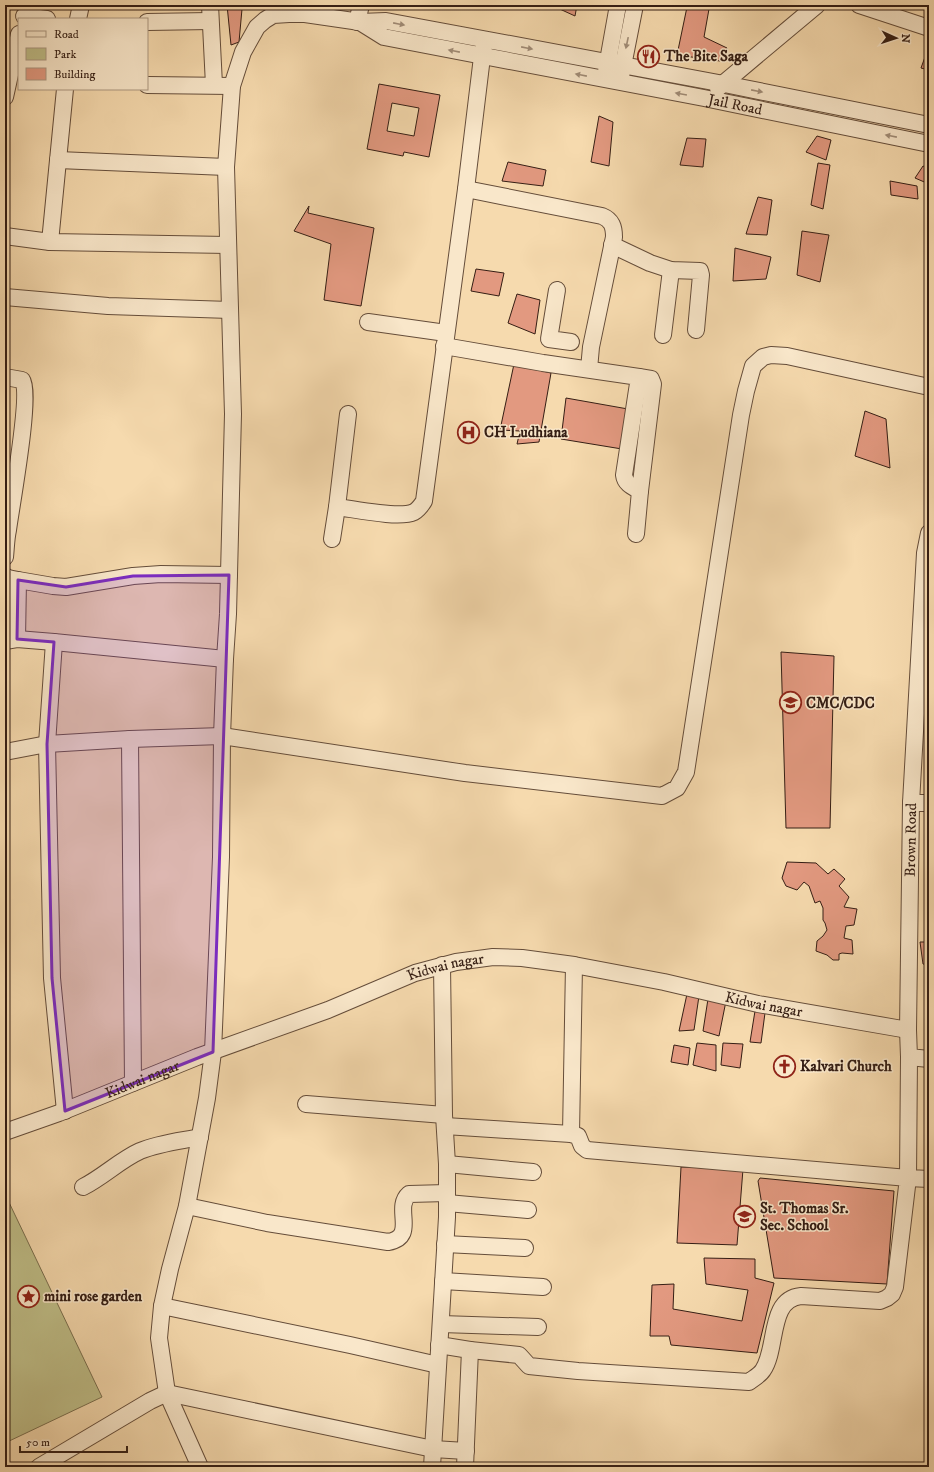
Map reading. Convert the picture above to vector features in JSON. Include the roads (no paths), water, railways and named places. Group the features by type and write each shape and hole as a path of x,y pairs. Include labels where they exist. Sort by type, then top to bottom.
{"street":[{"path":"78,18 81,5"},
{"path":"210,5 214,85"},
{"path":"359,22 361,5"},
{"path":"612,81 615,64 618,5"},
{"path":"615,64 635,5"},
{"path":"704,98 724,84 817,5"},
{"path":"859,5 929,28"},
{"path":"24,13 43,18"},
{"path":"200,1467 167,1393 159,1338 162,1306 170,1269 187,1206 207,1098 213,1052 221,858 224,659 228,614 233,414 226,167 232,86 243,52 257,27 265,20 274,16 289,14 323,16 359,22 386,21 724,84 929,125"},
{"path":"148,22 210,21"},
{"name":"Jail Road","path":"359,22 384,38 704,98 929,144"},
{"path":"5,97 14,39"},
{"path":"337,507 391,514 407,514 420,508 424,501 466,189 482,57 486,40"},
{"path":"148,85 232,86"},
{"path":"50,242 65,90"},
{"path":"58,160 226,167"},
{"path":"466,189 602,216 607,218 613,225 614,230 612,246 589,369"},
{"path":"5,236 50,242 228,245"},
{"path":"612,246 650,263 671,270 698,270 701,272 696,330"},
{"path":"663,335 671,270"},
{"path":"543,363 549,339 557,290"},
{"path":"5,297 108,306 230,310"},
{"path":"368,322 543,363 589,369 651,380 653,384 636,534"},
{"path":"549,339 571,342"},
{"path":"5,752 47,744 130,739 222,736 465,773 662,796 677,788 686,772 741,415 753,366 762,357 771,355 787,356 929,387"},
{"path":"5,377 22,380 25,393 22,432 5,557"},
{"path":"332,539 348,414"},
{"name":"Brown Road","path":"470,1350 519,1355 529,1366 578,1371 749,1382 759,1374 767,1363 780,1309 788,1300 801,1296 880,1301 892,1294 897,1275 908,1178 911,802 929,533"},
{"path":"224,659 54,642 11,640 12,578 66,587 133,576 161,574 229,575"},
{"path":"54,642 47,744 52,978 65,1110"},
{"path":"130,739 133,1083"},
{"path":"911,802 929,803"},
{"name":"Kidwai nagar","path":"5,1132 213,1052 328,1010 415,973 442,965 493,957 522,958 574,965 664,982 758,1004 908,1030"},
{"path":"432,1467 447,1198 447,1164 444,1120 442,965"},
{"path":"571,1134 574,965"},
{"path":"909,1057 929,1059"},
{"path":"306,1104 571,1134 578,1136 582,1146 587,1150 929,1179"},
{"path":"83,1187 98,1180 117,1165 140,1151 165,1143 200,1137"},
{"path":"447,1164 533,1172"},
{"path":"187,1206 267,1223 388,1242 400,1238 403,1233 404,1205 406,1197 409,1194 528,1210"},
{"path":"445,1244 525,1248"},
{"path":"443,1281 543,1287"},
{"path":"162,1306 438,1365"},
{"path":"440,1324 538,1327"},
{"path":"439,1345 470,1350 466,1467"},
{"path":"39,1467 150,1401 167,1393 433,1449 466,1451"}],"place":[{"name":"The Bite Saga","path":"649,56"},
{"name":"CH Ludhiana","path":"468,432"},
{"name":"CMC/CDC","path":"791,703"},
{"name":"Kalvari Church","path":"784,1066"},
{"name":"St. Thomas Sr. Sec. School","path":"744,1217"},
{"name":"mini rose garden","path":"29,1296"}]}
